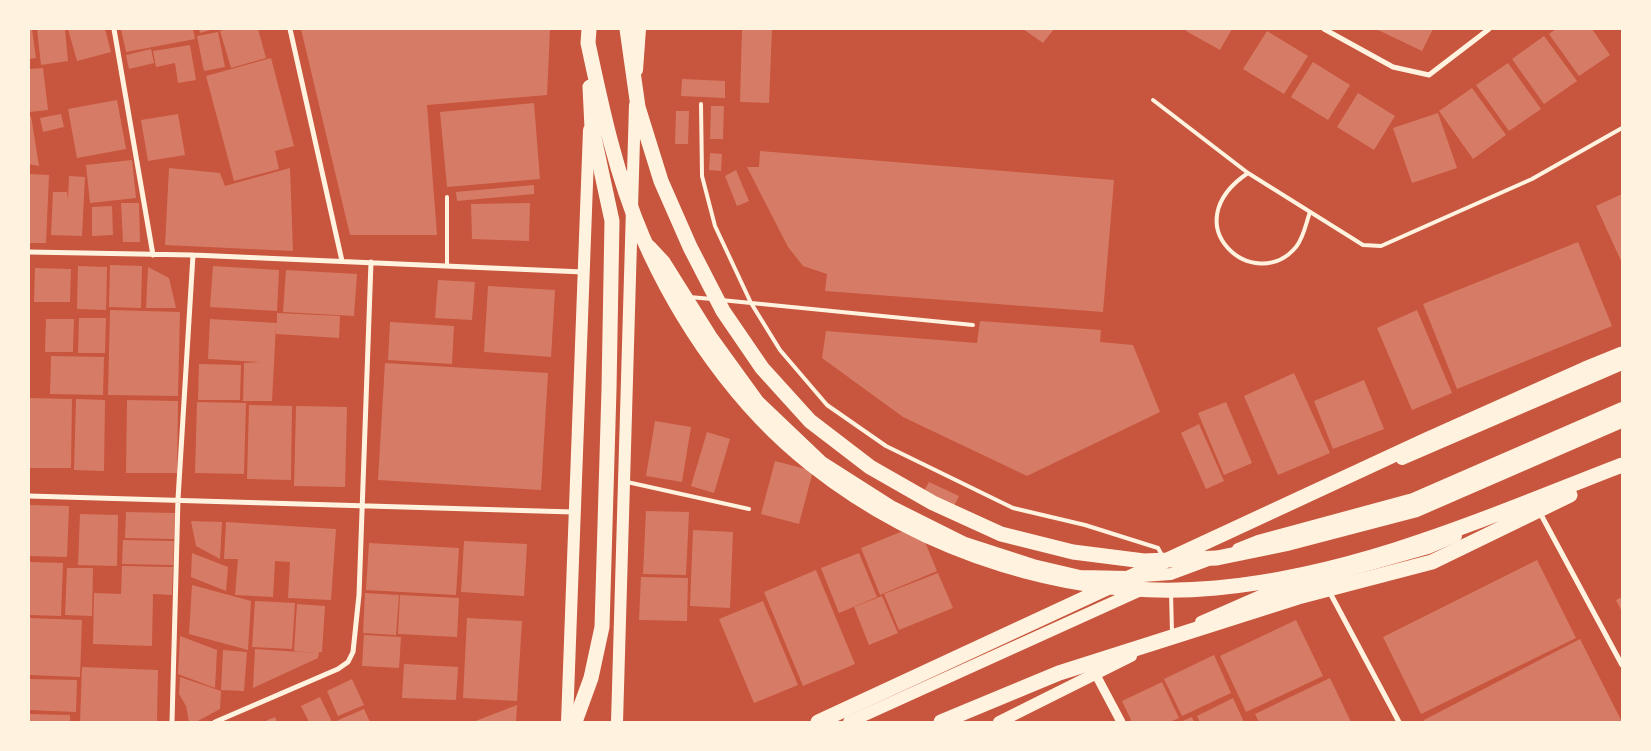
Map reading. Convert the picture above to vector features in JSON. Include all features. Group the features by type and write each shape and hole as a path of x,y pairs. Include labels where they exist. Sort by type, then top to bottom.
{"highway":[{"path":"628,29 638,107 661,181 690,247 723,311 762,368 810,421 870,467 933,503 1002,534 1073,552 1144,561 1217,558 1285,544 1415,510 1622,420"},
{"path":"589,33 610,143 625,192 644,240 682,311 733,386 774,431 810,463 847,490 915,529 987,560 1064,582 1141,590 1216,588 1292,577 1374,558 1426,542 1622,463"},
{"path":"575,722 591,678 602,627 609,389 612,221 592,128 589,33"},
{"path":"818,722 1426,440 1622,354"},
{"path":"941,722 1059,674 1298,597 1432,562 1622,469"}],"main road":[{"path":"617,722 631,227 640,29"},
{"path":"567,722 584,272 589,33"},
{"path":"631,227 664,261 711,336 758,401 822,462 891,506 965,543 1061,572 1089,576 1128,577 1171,574 1258,541 1413,499 1622,408"},
{"path":"849,722 1124,599 1171,574 1271,506 1393,463 1622,364"},
{"path":"999,722 1095,673 1265,594 1428,548 1533,500 1622,463"}],"street":[{"path":"114,29 153,255"},
{"path":"290,29 342,261"},
{"path":"1324,29 1393,67 1429,75 1489,29"},
{"path":"29,252 193,255 584,272"},
{"path":"172,722 178,499 193,255"},
{"path":"216,722 338,669 348,662 353,652 359,595 371,262"},
{"path":"29,496 574,512"},
{"path":"1533,500 1622,665"},
{"path":"1322,578 1399,722"},
{"path":"1095,673 1122,722"}],"lane":[{"path":"1153,100 1248,174 1363,245 1381,246 1532,179 1622,128"},
{"path":"701,104 702,176 715,226 750,303 780,350 827,405 886,446 1013,508 1085,525 1158,548 1171,574 1172,636"},
{"path":"1248,174 1225,191 1218,205 1216,220 1219,235 1227,248 1239,258 1254,263 1270,263 1284,257 1296,247 1310,212"},
{"path":"447,197 447,266"},
{"path":"687,296 973,325"},
{"path":"624,482 749,509"}],"building":[{"path":"29,29 32,29 36,58 29,59"},
{"path":"37,29 65,29 68,61 41,65"},
{"path":"68,29 105,29 111,52 77,61"},
{"path":"121,29 193,29 195,39 126,52"},
{"path":"199,29 214,29 200,33"},
{"path":"227,29 258,29 266,58 231,68 220,31"},
{"path":"301,29 550,29 547,95 427,105 437,235 350,235"},
{"path":"742,29 772,29 769,103 740,102"},
{"path":"1023,29 1054,29 1043,43"},
{"path":"1188,29 1232,29 1220,50 1186,31"},
{"path":"1376,29 1433,29 1422,51"},
{"path":"1556,29 1592,29 1610,55 1579,76 1549,34"},
{"path":"1267,31 1308,56 1284,94 1243,69"},
{"path":"218,32 225,67 204,71 197,36"},
{"path":"1544,36 1577,81 1544,104 1512,59"},
{"path":"190,45 196,80 178,83 175,63 156,67 153,51"},
{"path":"151,49 154,63 129,69 126,55"},
{"path":"271,58 294,146 275,151 279,169 234,181 206,76"},
{"path":"1313,62 1350,85 1328,120 1291,97"},
{"path":"1508,63 1541,109 1509,131 1476,85"},
{"path":"43,68 48,110 29,112 29,69"},
{"path":"682,79 725,81 725,98 681,96"},
{"path":"1472,88 1506,135 1473,159 1439,111"},
{"path":"1358,93 1395,116 1374,150 1337,127"},
{"path":"117,100 126,149 77,158 68,109"},
{"path":"534,103 540,179 447,187 440,112"},
{"path":"711,106 724,106 723,139 710,139"},
{"path":"676,111 689,111 688,144 675,144"},
{"path":"1438,113 1457,168 1412,183 1393,128"},
{"path":"61,114 64,127 43,132 40,118"},
{"path":"178,114 185,155 148,161 141,120"},
{"path":"31,116 39,166 29,164 29,117"},
{"path":"760,151 1114,180 1103,312 825,291 827,274 803,266 788,247 747,167 759,167"},
{"path":"710,153 722,154 721,171 709,170"},
{"path":"132,160 136,198 90,203 86,165"},
{"path":"169,168 220,173 225,186 290,168 293,251 165,245"},
{"path":"736,170 749,201 737,206 725,176"},
{"path":"29,174 49,175 46,243 29,243"},
{"path":"69,176 85,177 82,236 51,235 53,192 67,192 68,199"},
{"path":"534,185 534,194 457,201 456,192"},
{"path":"1622,194 1622,263 1596,206"},
{"path":"121,203 139,203 140,242 123,242"},
{"path":"530,203 529,241 472,239 471,204"},
{"path":"112,206 113,235 92,236 92,207"},
{"path":"1578,242 1612,326 1457,389 1423,304"},
{"path":"110,265 142,266 141,308 109,307"},
{"path":"78,266 107,267 106,310 77,309"},
{"path":"213,266 279,270 277,311 210,307"},
{"path":"148,267 169,278 176,308 146,308"},
{"path":"35,268 71,269 70,302 34,302"},
{"path":"286,270 357,274 354,316 283,312"},
{"path":"438,280 475,282 472,320 435,318"},
{"path":"488,286 555,290 551,357 484,352"},
{"path":"110,310 180,312 178,396 108,395"},
{"path":"1417,310 1452,393 1412,410 1377,328"},
{"path":"277,313 340,316 339,338 276,334 276,325 272,401 243,401 244,363 260,362 208,359 210,319 277,323"},
{"path":"79,318 106,318 105,353 78,353"},
{"path":"46,319 74,319 73,352 45,352"},
{"path":"980,321 1101,330 1100,342 1133,345 1160,412 1027,476 903,417 822,358 826,331 977,343"},
{"path":"390,322 454,326 452,364 388,360"},
{"path":"51,356 104,357 103,395 50,394"},
{"path":"385,363 548,373 541,490 378,480"},
{"path":"199,364 241,365 240,400 198,400"},
{"path":"1294,373 1330,453 1278,475 1244,396"},
{"path":"1364,380 1384,429 1333,449 1314,401"},
{"path":"29,398 72,399 71,468 29,468"},
{"path":"76,399 105,400 104,471 74,470"},
{"path":"127,400 178,401 177,473 126,473"},
{"path":"197,402 246,403 244,474 195,473"},
{"path":"1226,402 1252,463 1224,475 1198,413"},
{"path":"249,405 292,406 291,480 247,479"},
{"path":"296,406 347,407 345,487 294,486"},
{"path":"655,421 691,427 682,482 646,476"},
{"path":"1199,424 1224,481 1206,489 1181,433"},
{"path":"707,432 730,439 714,493 691,486"},
{"path":"775,461 813,471 799,524 761,514"},
{"path":"929,482 959,496 953,508 923,493"},
{"path":"29,505 69,506 67,557 29,556"},
{"path":"646,511 689,512 686,575 643,574"},
{"path":"126,512 175,513 174,539 125,538"},
{"path":"80,514 118,515 117,566 78,565"},
{"path":"191,521 222,522 220,559 196,546"},
{"path":"226,522 336,529 331,600 288,598 290,562 275,561 273,597 235,595 238,559 224,559"},
{"path":"918,525 937,571 880,595 861,548"},
{"path":"693,530 733,532 730,608 690,606"},
{"path":"123,540 174,541 173,565 122,564"},
{"path":"464,541 527,544 524,596 461,592"},
{"path":"369,543 459,548 456,595 366,590"},
{"path":"192,553 228,567 226,591 191,577"},
{"path":"859,553 877,597 839,613 821,568"},
{"path":"1537,560 1576,638 1421,714 1383,637"},
{"path":"29,562 63,563 61,616 29,615"},
{"path":"122,566 173,567 172,595 153,594 152,646 93,644 94,593 121,594"},
{"path":"67,568 93,568 92,616 65,615"},
{"path":"816,570 855,664 803,686 764,592"},
{"path":"938,573 953,608 899,630 884,594"},
{"path":"641,577 688,578 687,621 639,620"},
{"path":"192,585 251,601 248,650 189,634"},
{"path":"365,593 399,595 396,635 363,633"},
{"path":"400,595 459,598 457,637 398,634"},
{"path":"882,596 898,633 869,645 854,607"},
{"path":"1622,597 1622,612 1616,600"},
{"path":"255,601 295,603 292,649 252,647"},
{"path":"763,601 798,685 754,703 719,619"},
{"path":"297,604 325,606 322,652 319,652 318,658 253,688 255,649 316,653 294,651"},
{"path":"29,618 82,620 80,677 29,675"},
{"path":"467,618 522,621 517,701 463,698"},
{"path":"1296,620 1323,676 1246,712 1220,656"},
{"path":"364,635 401,637 399,668 362,666"},
{"path":"180,636 217,650 215,688 178,674"},
{"path":"1580,639 1622,722 1425,722 1424,720"},
{"path":"223,650 247,652 244,691 221,690"},
{"path":"1214,655 1231,693 1182,716 1164,679"},
{"path":"404,664 458,667 456,700 402,698"},
{"path":"82,667 158,670 157,722 80,722"},
{"path":"180,677 221,691 220,709 196,722 189,722 186,706 179,694"},
{"path":"1330,678 1351,722 1259,722 1255,714"},
{"path":"29,679 77,680 76,712 29,710"},
{"path":"352,679 364,705 338,716 327,691"},
{"path":"1162,682 1179,718 1170,722 1132,722 1122,701"},
{"path":"320,697 332,722 309,722 301,706"},
{"path":"1233,698 1244,722 1200,722 1197,716"},
{"path":"517,705 516,722 473,722"},
{"path":"364,709 370,722 334,722"},
{"path":"29,714 70,715 70,722 29,722"},
{"path":"275,717 277,722 263,722"},
{"path":"1192,717 1194,722 1180,722"}]}
